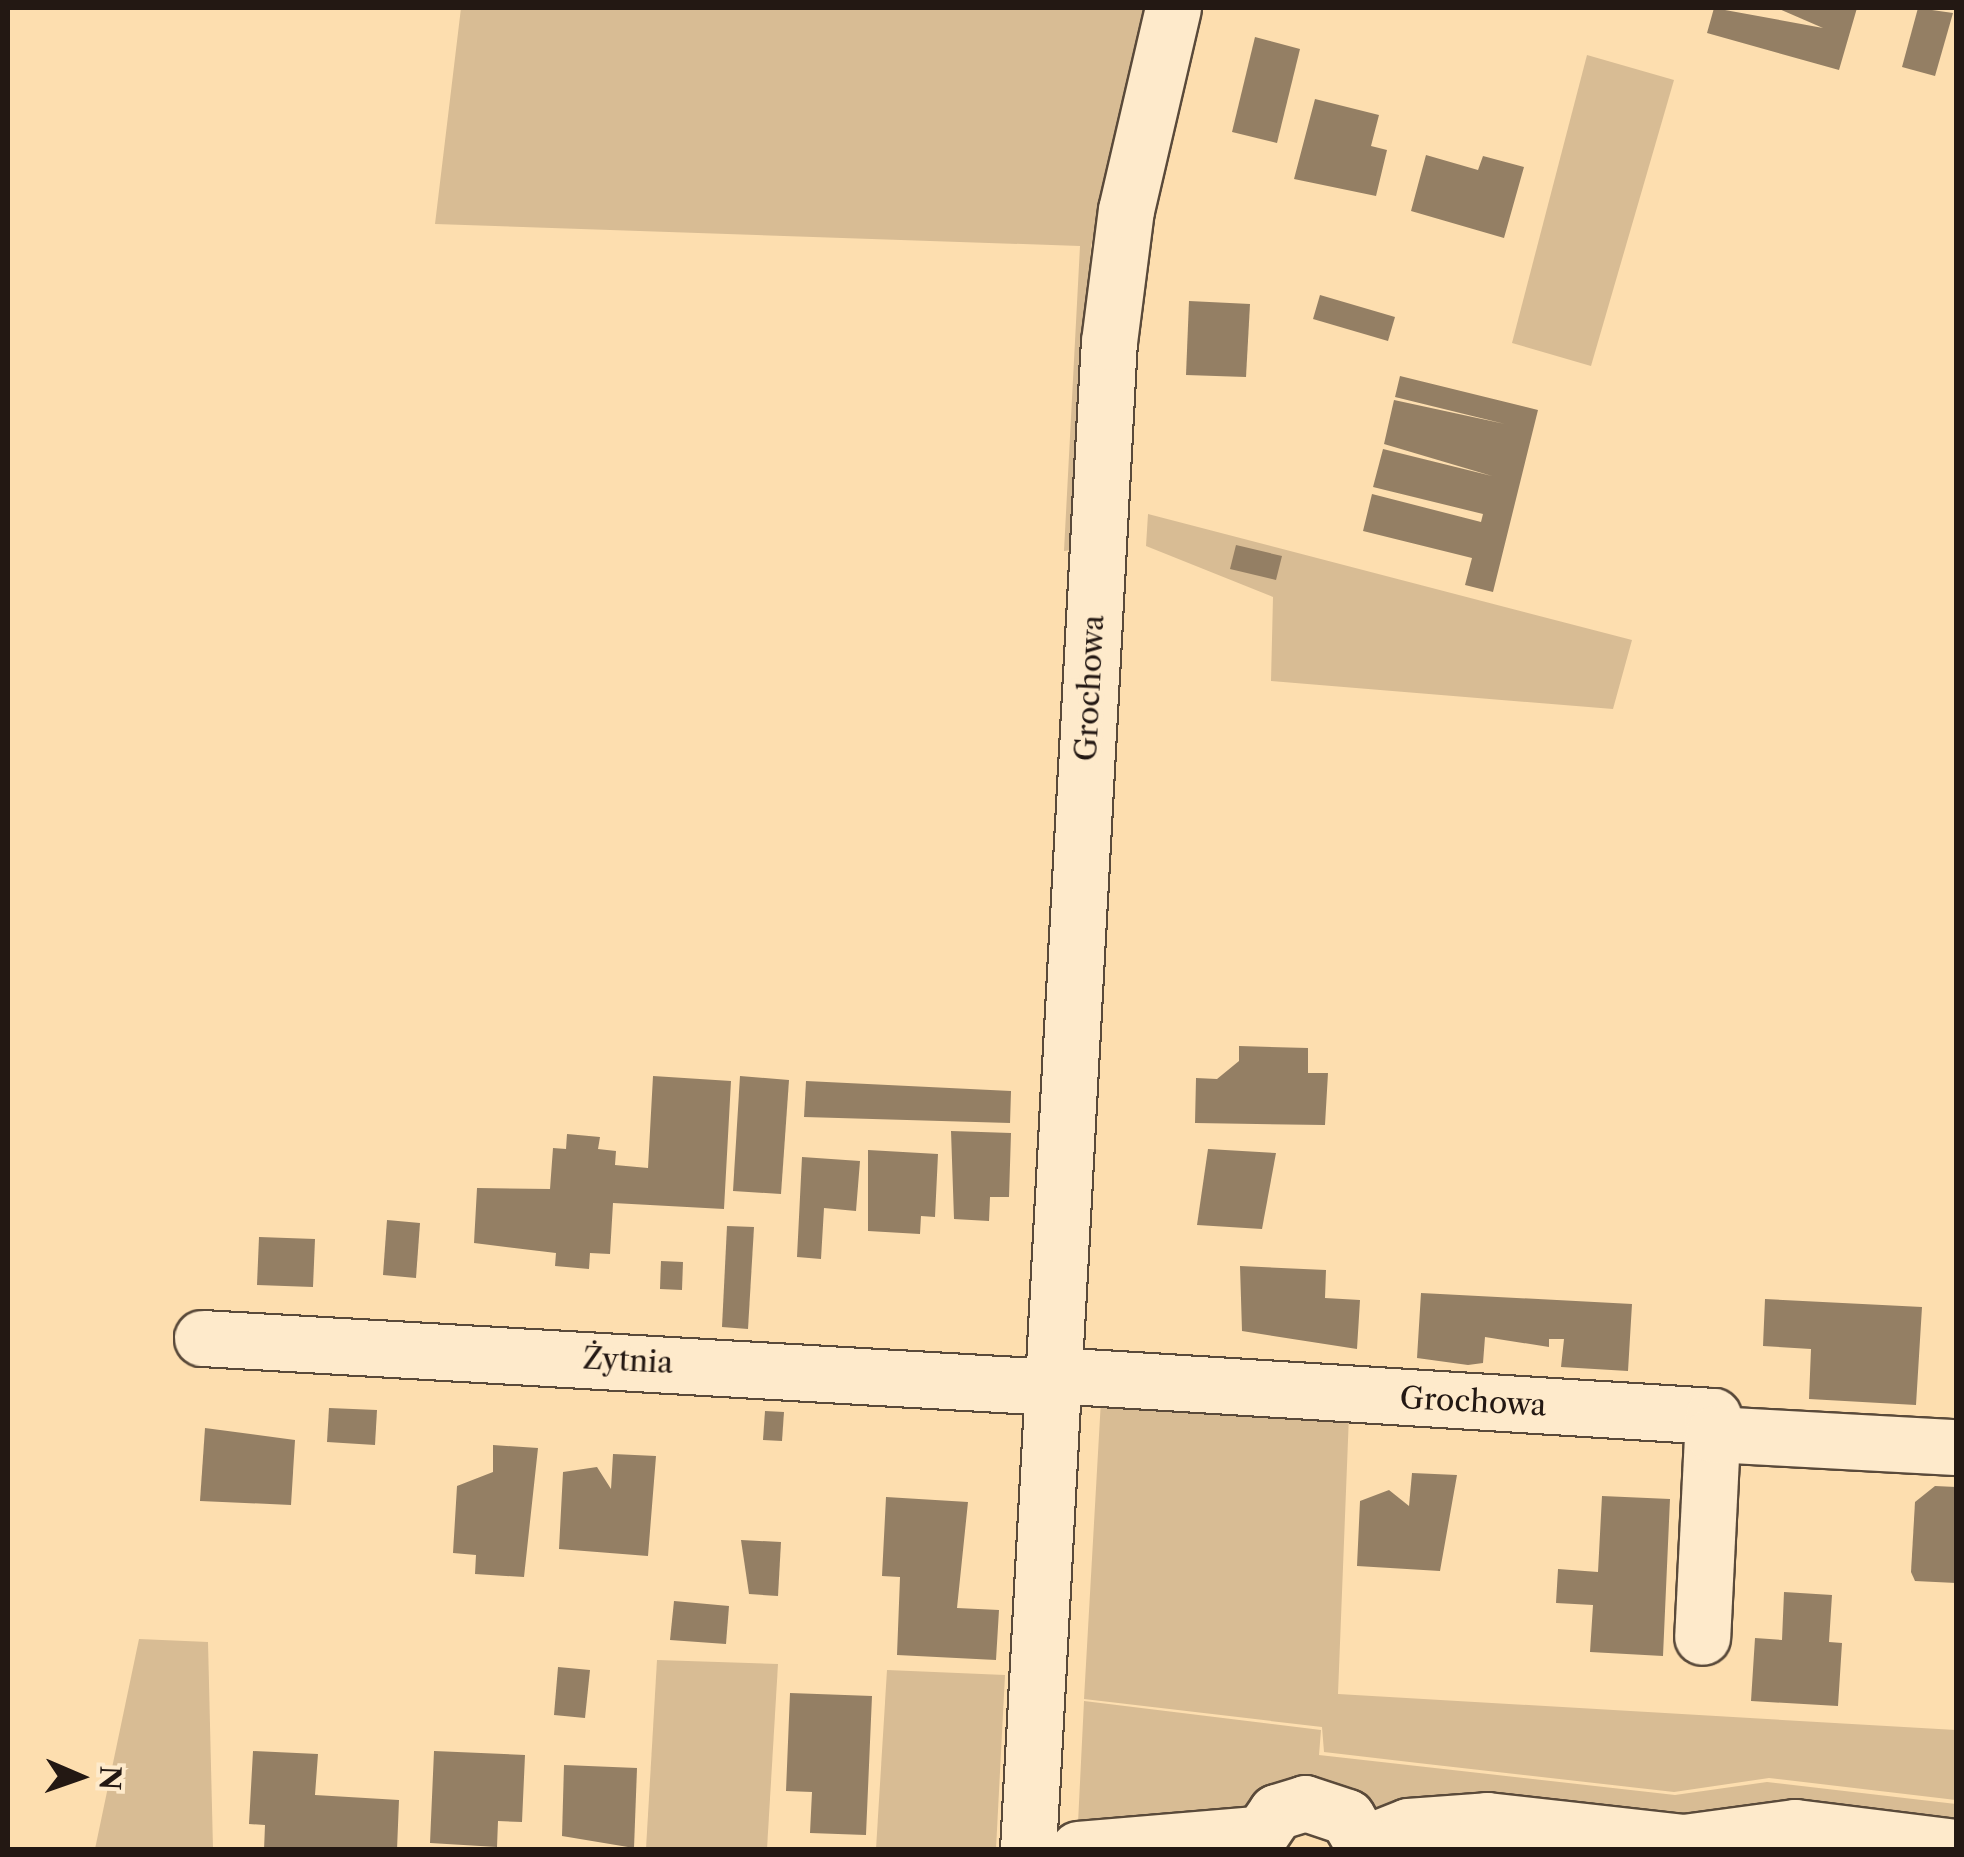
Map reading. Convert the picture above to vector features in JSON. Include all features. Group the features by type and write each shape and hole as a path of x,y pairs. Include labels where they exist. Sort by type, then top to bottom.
{"street":[{"name":"Grochowa","path":"1053,1848 1053,1381 1109,342 1129,193 1173,8"},
{"name":"Żytnia","path":"202,1338 1053,1381"},
{"name":"Grochowa","path":"1053,1381 1713,1425 1889,1444 1956,1447"},
{"path":"1702,1637 1713,1425"},
{"path":"1053,1848 1253,1842 1276,1812 1305,1803 1347,1818 1365,1846 1408,1826 1487,1820 1684,1842 1795,1828 1956,1847"}],"shaded area":[{"path":"461,8 1147,8 1091,246 1072,550 1064,551 1080,246 435,224"},
{"path":"1587,55 1674,80 1591,366 1512,343"},
{"path":"1148,514 1632,640 1613,709 1271,681 1273,597 1146,546"},
{"path":"1101,1400 1349,1415 1338,1694 1956,1730 1956,1800 1769,1778 1674,1792 1418,1763 1324,1752 1322,1727 1084,1699"},
{"path":"139,1639 208,1642 213,1849 95,1849"},
{"path":"657,1660 778,1664 767,1849 646,1849"},
{"path":"887,1670 1005,1675 996,1849 876,1849"},
{"path":"1084,1701 1321,1730 1319,1755 1675,1795 1767,1782 1956,1804 1956,1829 1368,1809 1078,1823"}],"building":[{"path":"1714,8 1823,28 1777,8 1857,8 1839,70 1707,33"},
{"path":"1918,8 1953,13 1935,76 1902,67"},
{"path":"1255,37 1300,49 1277,143 1232,132"},
{"path":"1315,99 1379,115 1371,146 1387,150 1376,196 1294,179"},
{"path":"1426,155 1478,170 1483,156 1524,167 1504,238 1411,211"},
{"path":"1320,295 1395,317 1388,341 1313,319"},
{"path":"1189,301 1250,304 1246,377 1186,375"},
{"path":"1400,376 1538,410 1493,592 1465,585 1472,558 1363,531 1372,494 1481,522 1483,514 1373,487 1383,449 1492,476 1384,444 1394,400 1505,424 1395,397"},
{"path":"1236,545 1282,556 1276,580 1230,569"},
{"path":"1239,1046 1308,1048 1308,1073 1328,1073 1325,1125 1195,1123 1196,1078 1217,1079 1239,1061"},
{"path":"653,1076 731,1081 724,1209 613,1203 610,1254 590,1253 589,1269 555,1266 556,1253 474,1243 477,1188 550,1189 553,1148 566,1149 567,1134 600,1137 598,1149 616,1151 615,1165 648,1168"},
{"path":"740,1076 789,1080 781,1194 733,1191"},
{"path":"806,1081 1011,1091 1010,1123 804,1117"},
{"path":"951,1131 1011,1133 1009,1197 990,1197 989,1221 954,1219"},
{"path":"1208,1149 1276,1153 1262,1229 1197,1225"},
{"path":"868,1150 938,1154 935,1217 921,1216 920,1234 868,1231"},
{"path":"802,1157 860,1161 856,1211 824,1208 821,1259 797,1257"},
{"path":"387,1220 420,1223 416,1278 383,1275"},
{"path":"727,1226 754,1227 748,1329 722,1327"},
{"path":"259,1237 315,1239 313,1287 257,1285"},
{"path":"661,1261 683,1262 682,1290 660,1289"},
{"path":"1240,1266 1326,1270 1325,1298 1360,1300 1357,1349 1242,1331"},
{"path":"1421,1293 1632,1304 1628,1371 1561,1367 1564,1339 1549,1339 1549,1347 1485,1337 1483,1363 1468,1365 1417,1358"},
{"path":"1765,1299 1922,1307 1916,1405 1809,1399 1811,1349 1763,1346"},
{"path":"329,1408 377,1410 375,1445 327,1442"},
{"path":"765,1411 784,1412 782,1441 763,1440"},
{"path":"205,1428 295,1440 291,1505 200,1501"},
{"path":"493,1445 538,1448 524,1577 475,1574 476,1555 453,1553 457,1486 493,1472"},
{"path":"613,1454 656,1456 648,1556 559,1549 563,1472 597,1467 611,1489"},
{"path":"1412,1473 1457,1475 1440,1571 1357,1566 1360,1501 1389,1490 1409,1506"},
{"path":"1935,1486 1956,1487 1956,1583 1915,1581 1911,1572 1915,1502"},
{"path":"1602,1496 1670,1499 1663,1656 1590,1652 1593,1605 1556,1603 1558,1569 1598,1572"},
{"path":"886,1497 968,1502 957,1608 999,1610 996,1660 897,1655 900,1577 882,1576"},
{"path":"741,1540 781,1542 778,1596 749,1594"},
{"path":"1784,1592 1832,1595 1829,1642 1842,1643 1838,1706 1751,1701 1755,1638 1782,1640"},
{"path":"674,1601 729,1606 726,1644 670,1640"},
{"path":"558,1667 590,1670 585,1718 554,1715"},
{"path":"790,1693 872,1696 866,1835 810,1833 812,1792 786,1791"},
{"path":"253,1751 318,1754 315,1795 399,1800 397,1850 264,1850 265,1825 249,1824"},
{"path":"434,1751 525,1755 522,1822 498,1821 497,1847 430,1843"},
{"path":"564,1765 637,1768 634,1848 562,1836"}]}
